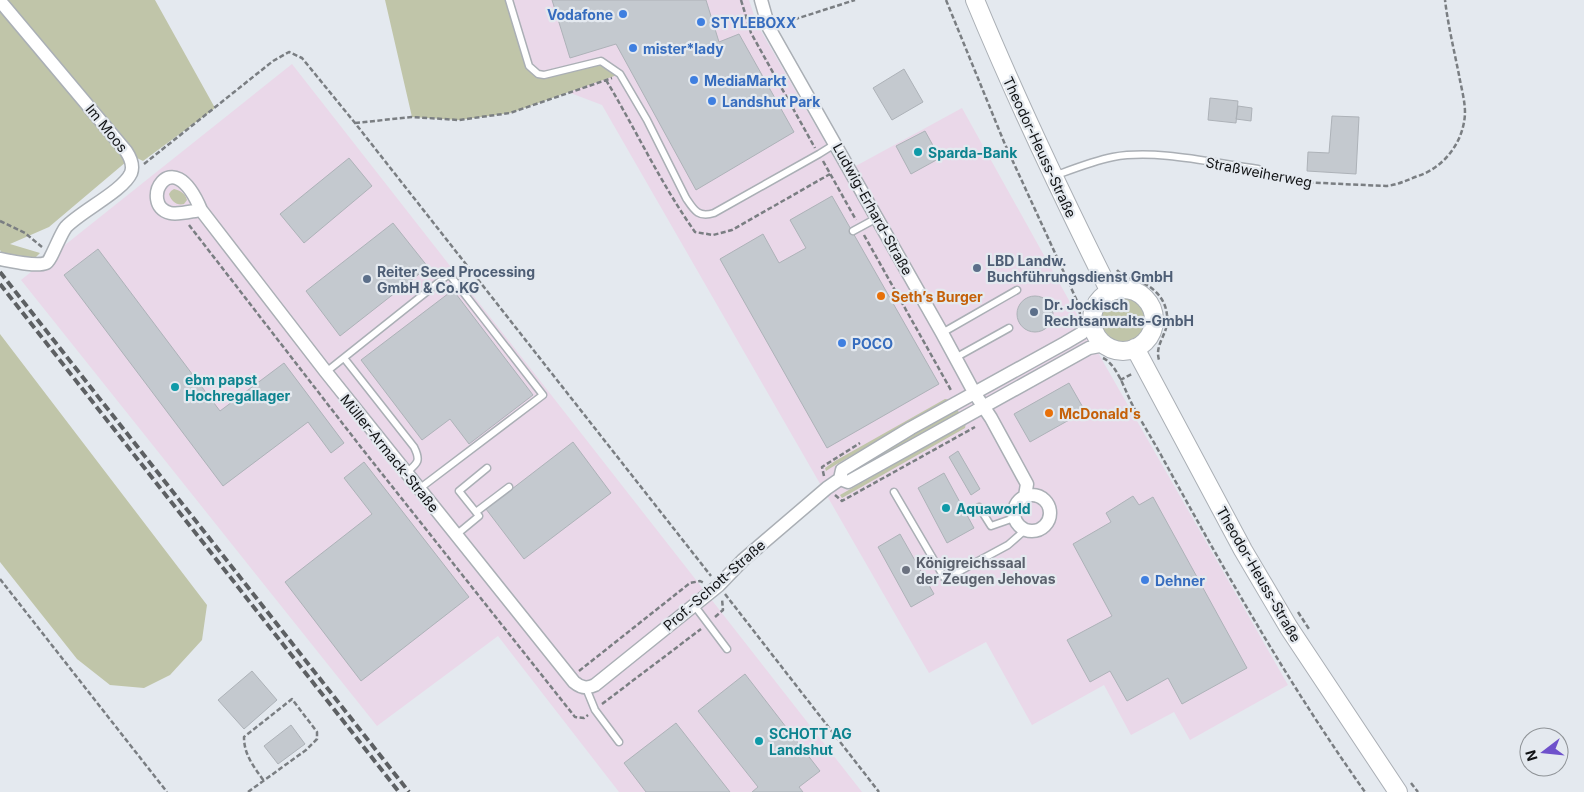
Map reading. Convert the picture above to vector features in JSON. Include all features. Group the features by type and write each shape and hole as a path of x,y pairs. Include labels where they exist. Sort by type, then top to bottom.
{"main road":[{"name":"Theodor-Heuss-Straße","path":"975,0 1003,68 1053,177 1110,292"},
{"path":"1123,289 1136,292 1151,308 1154,321 1153,328 1146,340 1135,348 1120,350 1105,345 1096,334 1092,319 1097,303 1110,292 1123,289"},
{"name":"Theodor-Heuss-Straße","path":"1135,348 1243,550 1280,613 1334,696 1402,784"}],"street":[{"name":"Ludwig-Erhard-Straße","path":"761,0 769,28 942,332 975,394 1028,484 1025,496"},
{"name":"Im Moos","path":"0,1 126,151 132,162 131,173 119,186 66,227 52,252 51,259 47,263 38,264 0,259"},
{"name":"Müller-Armack-Straße","path":"201,210 326,372 574,682 586,688"},
{"name":"Prof.-Schott-Straße","path":"586,688 595,685 718,586 743,560 792,517 840,479 842,470 910,428 1078,336 1086,329 1092,319"},
{"name":"Prof.-Schott-Straße","path":"840,479 848,482 1086,350 1094,346 1105,345"},
{"path":"1035,495 1044,500 1049,508 1050,514 1046,524 1033,531 1020,527 1014,518 1014,508 1025,496 1035,495"}],"lane":[{"path":"509,0 529,66 538,74 544,75 601,61 620,74 647,120 693,208 700,214 707,215 714,212 836,144"},
{"name":"Straßweiherweg","path":"1053,177 1097,161 1113,157 1139,155 1183,158 1258,169"},
{"path":"853,232 877,218"},
{"path":"326,372 449,274 543,396 419,489"},
{"path":"942,332 1017,290"},
{"path":"955,358 1009,328"},
{"path":"344,358 418,454 416,465 406,473"},
{"path":"456,535 479,516 459,491 487,468"},
{"path":"476,512 509,487"},
{"path":"894,492 945,580 1008,545 1025,530"},
{"path":"978,507 991,526 1014,518"},
{"path":"694,605 727,649"},
{"path":"586,688 595,710 619,742"}],"path":[{"path":"741,0 751,34 953,393"},
{"path":"769,28 854,0"},
{"path":"946,0 1004,142 1078,303 1079,316 1071,326 1078,336"},
{"name":"Straßweiherweg","path":"1258,169 1299,182 1386,186 1398,185 1437,167 1456,145 1461,134 1465,112 1445,0"},
{"path":"355,123 412,117 459,120 510,113 620,74"},
{"path":"606,80 675,204 695,232 713,235 732,230 830,174"},
{"path":"0,221 25,233 44,249 52,252"},
{"path":"184,221 189,224 360,446 575,717 584,718 723,610 718,586"},
{"path":"1114,264 1121,274 1148,284 1155,289 1164,305 1168,322 1157,352 1160,362"},
{"path":"1086,350 1091,359 1096,357 1107,360 1120,380 1223,567 1328,740 1365,792"},
{"path":"0,579 167,792"},
{"path":"586,688 578,670 682,589 690,583 700,581 718,586 879,792"},
{"path":"1297,610 1312,634"},
{"path":"248,792 264,781 306,750 317,739 317,732 292,699 244,737 244,746 250,762 264,781"},
{"path":"1402,784 1418,792"}],"shaded area":[{"path":"496,0 749,0 757,24 843,173 962,108 1105,365 1288,685 1190,740 1174,712 1131,735 1104,685 1032,725 986,642 929,673 602,105 518,73"},
{"path":"292,64 862,792 619,792 498,636 377,726 21,280"}],"green space":[{"path":"0,0 155,0 215,108 143,161 133,156 49,227 10,244 40,253 35,258 2,253 0,250"},
{"path":"385,0 509,0 527,59 538,74 601,61 620,74 510,113 459,120 412,117"},
{"path":"174,189 185,196 187,200 184,204 177,204 171,199 169,194"},
{"path":"1122,295 1131,297 1142,306 1147,320 1145,329 1136,340 1122,345 1113,343 1102,334 1097,320 1099,311 1108,300"},
{"path":"0,334 207,605 202,640 170,675 144,688 110,685 77,659 0,562"},
{"path":"945,399 953,400 942,404 826,471 825,468 835,461"},
{"path":"957,410 960,413 847,477 846,472"},
{"path":"966,423 965,428 842,498 840,495"}],"building":[{"name":"Landshut Park","path":"552,0 706,0 719,42 739,34 794,132 696,190 616,44 570,58"},
{"path":"904,69 923,102 892,120 873,88"},
{"path":"1210,98 1238,101 1236,123 1208,120"},
{"path":"1238,106 1252,108 1251,121 1236,119"},
{"path":"1332,116 1359,117 1356,174 1307,171 1308,152 1329,153"},
{"name":"Sparda-Bank","path":"925,131 940,158 911,174 896,146"},
{"path":"349,158 372,186 304,243 280,214"},
{"name":"POCO","path":"832,196 939,384 827,448 720,259 763,234 779,263 806,248 790,220"},
{"name":"Reiter Seed Processing GmbH & Co.KG","path":"393,223 428,267 340,336 306,291"},
{"name":"ebm papst Hochregallager","path":"98,249 220,411 284,363 344,443 331,453 308,422 223,486 64,275"},
{"path":"453,290 533,395 469,444 450,419 422,440 361,360"},
{"name":"Dr. Jockisch Rechtsanwalts-GmbH","path":"1035,296 1042,297 1048,301 1052,307 1052,321 1048,327 1042,331 1035,332 1028,331 1022,327 1018,321 1017,314 1018,307 1022,301 1028,297"},
{"name":"McDonald's","path":"1069,383 1085,411 1030,442 1014,414"},
{"path":"573,442 611,493 524,559 486,509"},
{"path":"958,451 980,489 971,495 949,457"},
{"path":"364,462 469,597 361,681 285,582 372,514 344,478"},
{"name":"Aquaworld","path":"944,473 974,528 947,543 918,488"},
{"name":"Dehner","path":"1133,496 1139,505 1153,497 1247,668 1182,704 1168,678 1127,701 1110,671 1090,682 1067,640 1112,616 1073,544 1111,522 1106,513"},
{"name":"Königreichssaal der Zeugen Jehovas","path":"900,534 934,594 911,607 878,547"},
{"path":"252,671 277,700 244,729 218,700"},
{"name":"SCHOTT AG Landshut","path":"745,674 820,771 799,787 803,792 752,792 758,787 698,711"},
{"path":"676,723 730,792 646,792 624,763"},
{"path":"291,725 305,744 278,764 264,746"}],"railway":[{"path":"0,272 409,792"},
{"path":"0,284 399,792"}],"place":[{"name":"Vodafone","path":"623,14"},
{"name":"STYLEBOXX","path":"701,22"},
{"name":"mister*lady","path":"633,48"},
{"name":"MediaMarkt","path":"694,80"},
{"name":"Landshut Park","path":"712,101"},
{"name":"Sparda-Bank","path":"918,152"},
{"name":"LBD Landw. Buchführungsdienst GmbH","path":"977,268"},
{"name":"Reiter Seed Processing GmbH & Co.KG","path":"367,279"},
{"name":"Seth’s Burger","path":"881,296"},
{"name":"Dr. Jockisch Rechtsanwalts-GmbH","path":"1034,312"},
{"name":"POCO","path":"842,343"},
{"name":"ebm papst Hochregallager","path":"175,387"},
{"name":"McDonald's","path":"1049,413"},
{"name":"Aquaworld","path":"946,508"},
{"name":"Königreichssaal der Zeugen Jehovas","path":"906,570"},
{"name":"Dehner","path":"1145,580"},
{"name":"SCHOTT AG Landshut","path":"759,741"}]}
